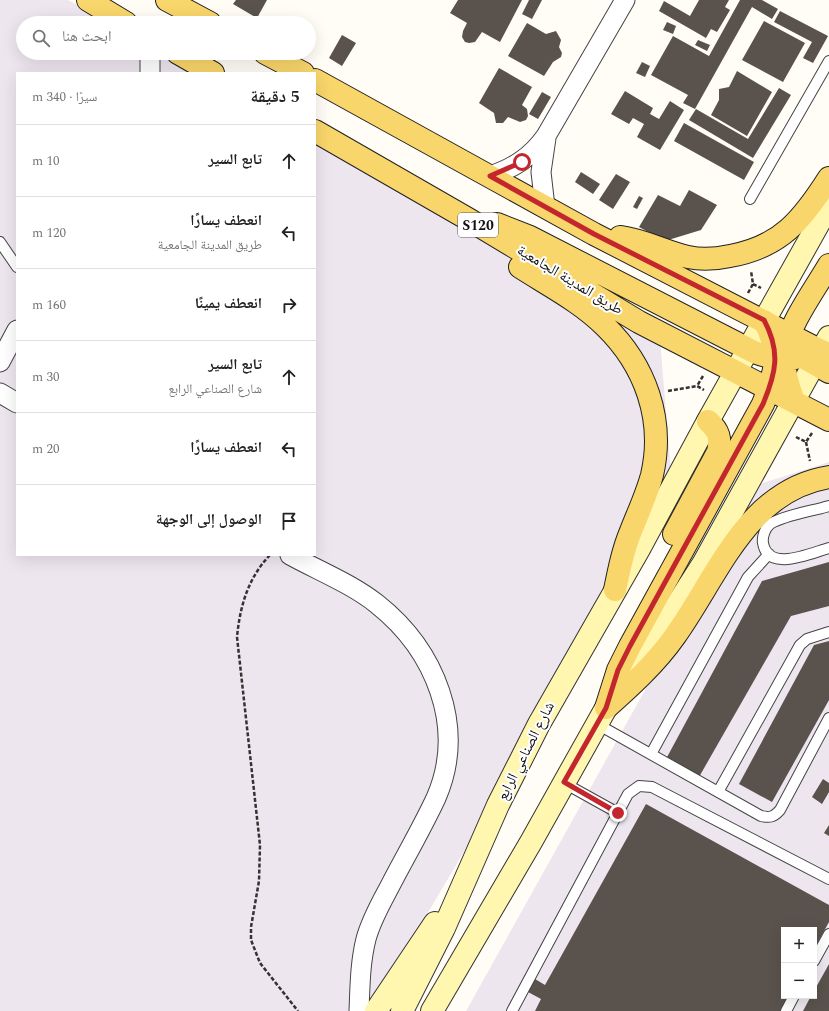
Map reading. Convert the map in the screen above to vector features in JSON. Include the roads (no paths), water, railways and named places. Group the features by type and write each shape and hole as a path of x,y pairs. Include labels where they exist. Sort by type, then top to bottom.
{"main road":[{"path":"88,0 114,16"},
{"path":"167,0 197,16"},
{"path":"190,60 211,72"},
{"path":"278,60 300,72"},
{"path":"316,81 594,234 764,320 796,353 794,402 703,564 651,645 601,716 432,1011"},
{"name":"طريق المدينة الجامعية","path":"316,133 468,219 638,322 829,420"},
{"path":"594,234 623,237 690,257 715,259 747,253 766,246 786,232 805,215 829,178"},
{"path":"764,320 829,205"},
{"path":"468,219 487,221 530,237 796,353"},
{"path":"468,219 492,247 578,305 604,325 627,349 644,378 654,409 657,442 652,474 621,561 615,590"},
{"path":"794,402 789,388 796,353 829,265"},
{"path":"764,320 796,353"},
{"path":"735,372 796,353"},
{"path":"601,716 618,670 630,646 763,404 769,389 796,353"},
{"name":"شارع الصناعي الرابع","path":"402,1011 423,972 463,886 498,805 539,724 615,590 735,372"},
{"path":"618,670 624,629 632,610 718,452 721,440 717,429 708,421"},
{"path":"601,716 632,686 675,636 736,540 754,517 774,499 799,485 829,477"},
{"path":"376,1011 414,952 463,886"},
{"path":"449,1011 485,919"}],"street":[{"path":"490,176 522,162 536,150 546,136 620,2"},
{"path":"150,60 150,72"},
{"path":"545,207 541,172 546,136"},
{"path":"0,362 16,332"},
{"path":"0,394 16,402"},
{"path":"292,556 376,603 397,621 415,642 429,665 441,690 447,717 449,744 437,796 375,915 366,938 361,961 359,1011"}],"lane":[{"path":"750,199 829,61"},
{"path":"0,242 16,266"},
{"path":"829,506 778,520 769,525 764,533 762,543 773,558 783,561 829,548"},
{"path":"651,754 748,577 769,554"},
{"path":"718,792 800,645 808,639 829,632"},
{"path":"601,716 651,754 761,816 768,818 775,816 829,718"},
{"path":"564,782 618,813"},
{"path":"512,1011 628,794 633,789 645,786 652,787 829,879"},
{"path":"817,956 829,934"},
{"path":"786,1011 792,999"}]}
